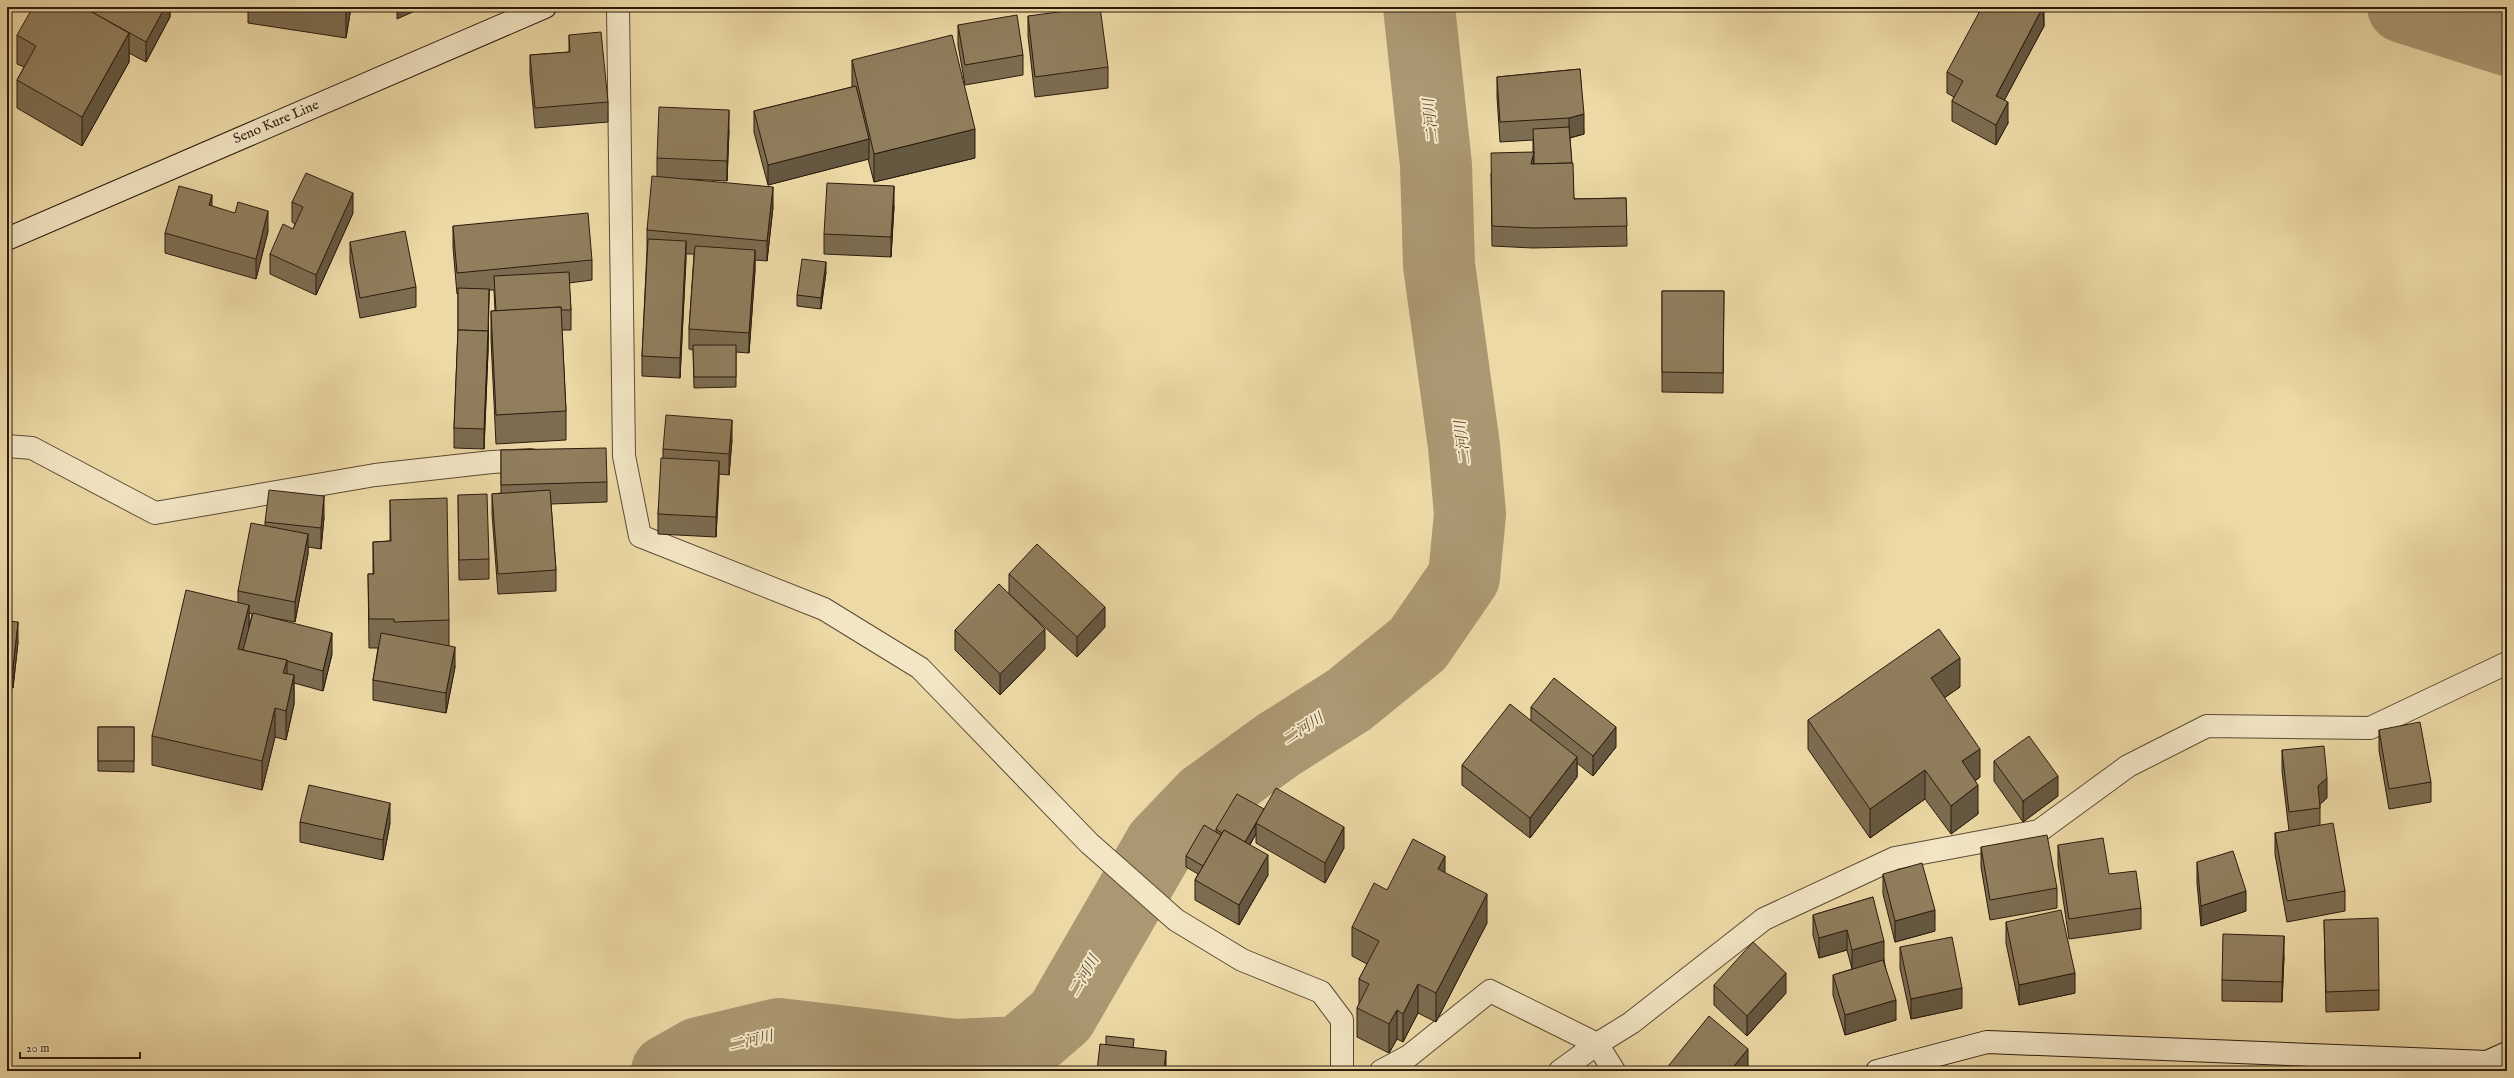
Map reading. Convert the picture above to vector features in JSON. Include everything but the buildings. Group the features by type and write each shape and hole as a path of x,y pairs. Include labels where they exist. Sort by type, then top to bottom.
{"street":[{"name":"Seno Kure Line","path":"7,239 545,7"},
{"path":"618,7 624,456 640,536 824,609 920,668 1089,843 1176,920 1242,960 1321,992 1342,1020 1342,1071"},
{"path":"7,446 32,448 155,513 375,475 492,462 554,459"},
{"path":"600,457 624,456"},
{"path":"1560,1071 1597,1044 1631,1023 1764,919 1895,858 2039,831 2128,766 2207,726 2370,728 2507,663"},
{"path":"1381,1071 1409,1056 1490,991 1597,1044 1614,1071"},
{"path":"1877,1071 1987,1042 2493,1067 2507,1053"}],"waterway":[{"name":"二河川","path":"667,1071 699,1053 779,1034 956,1055 1019,1052 1061,1016 1160,845 1205,798 1278,745 1349,700 1418,644 1464,577 1470,514 1464,446 1439,265 1436,165 1419,7"},
{"name":"二河川","path":"2403,7 2507,40"}]}
